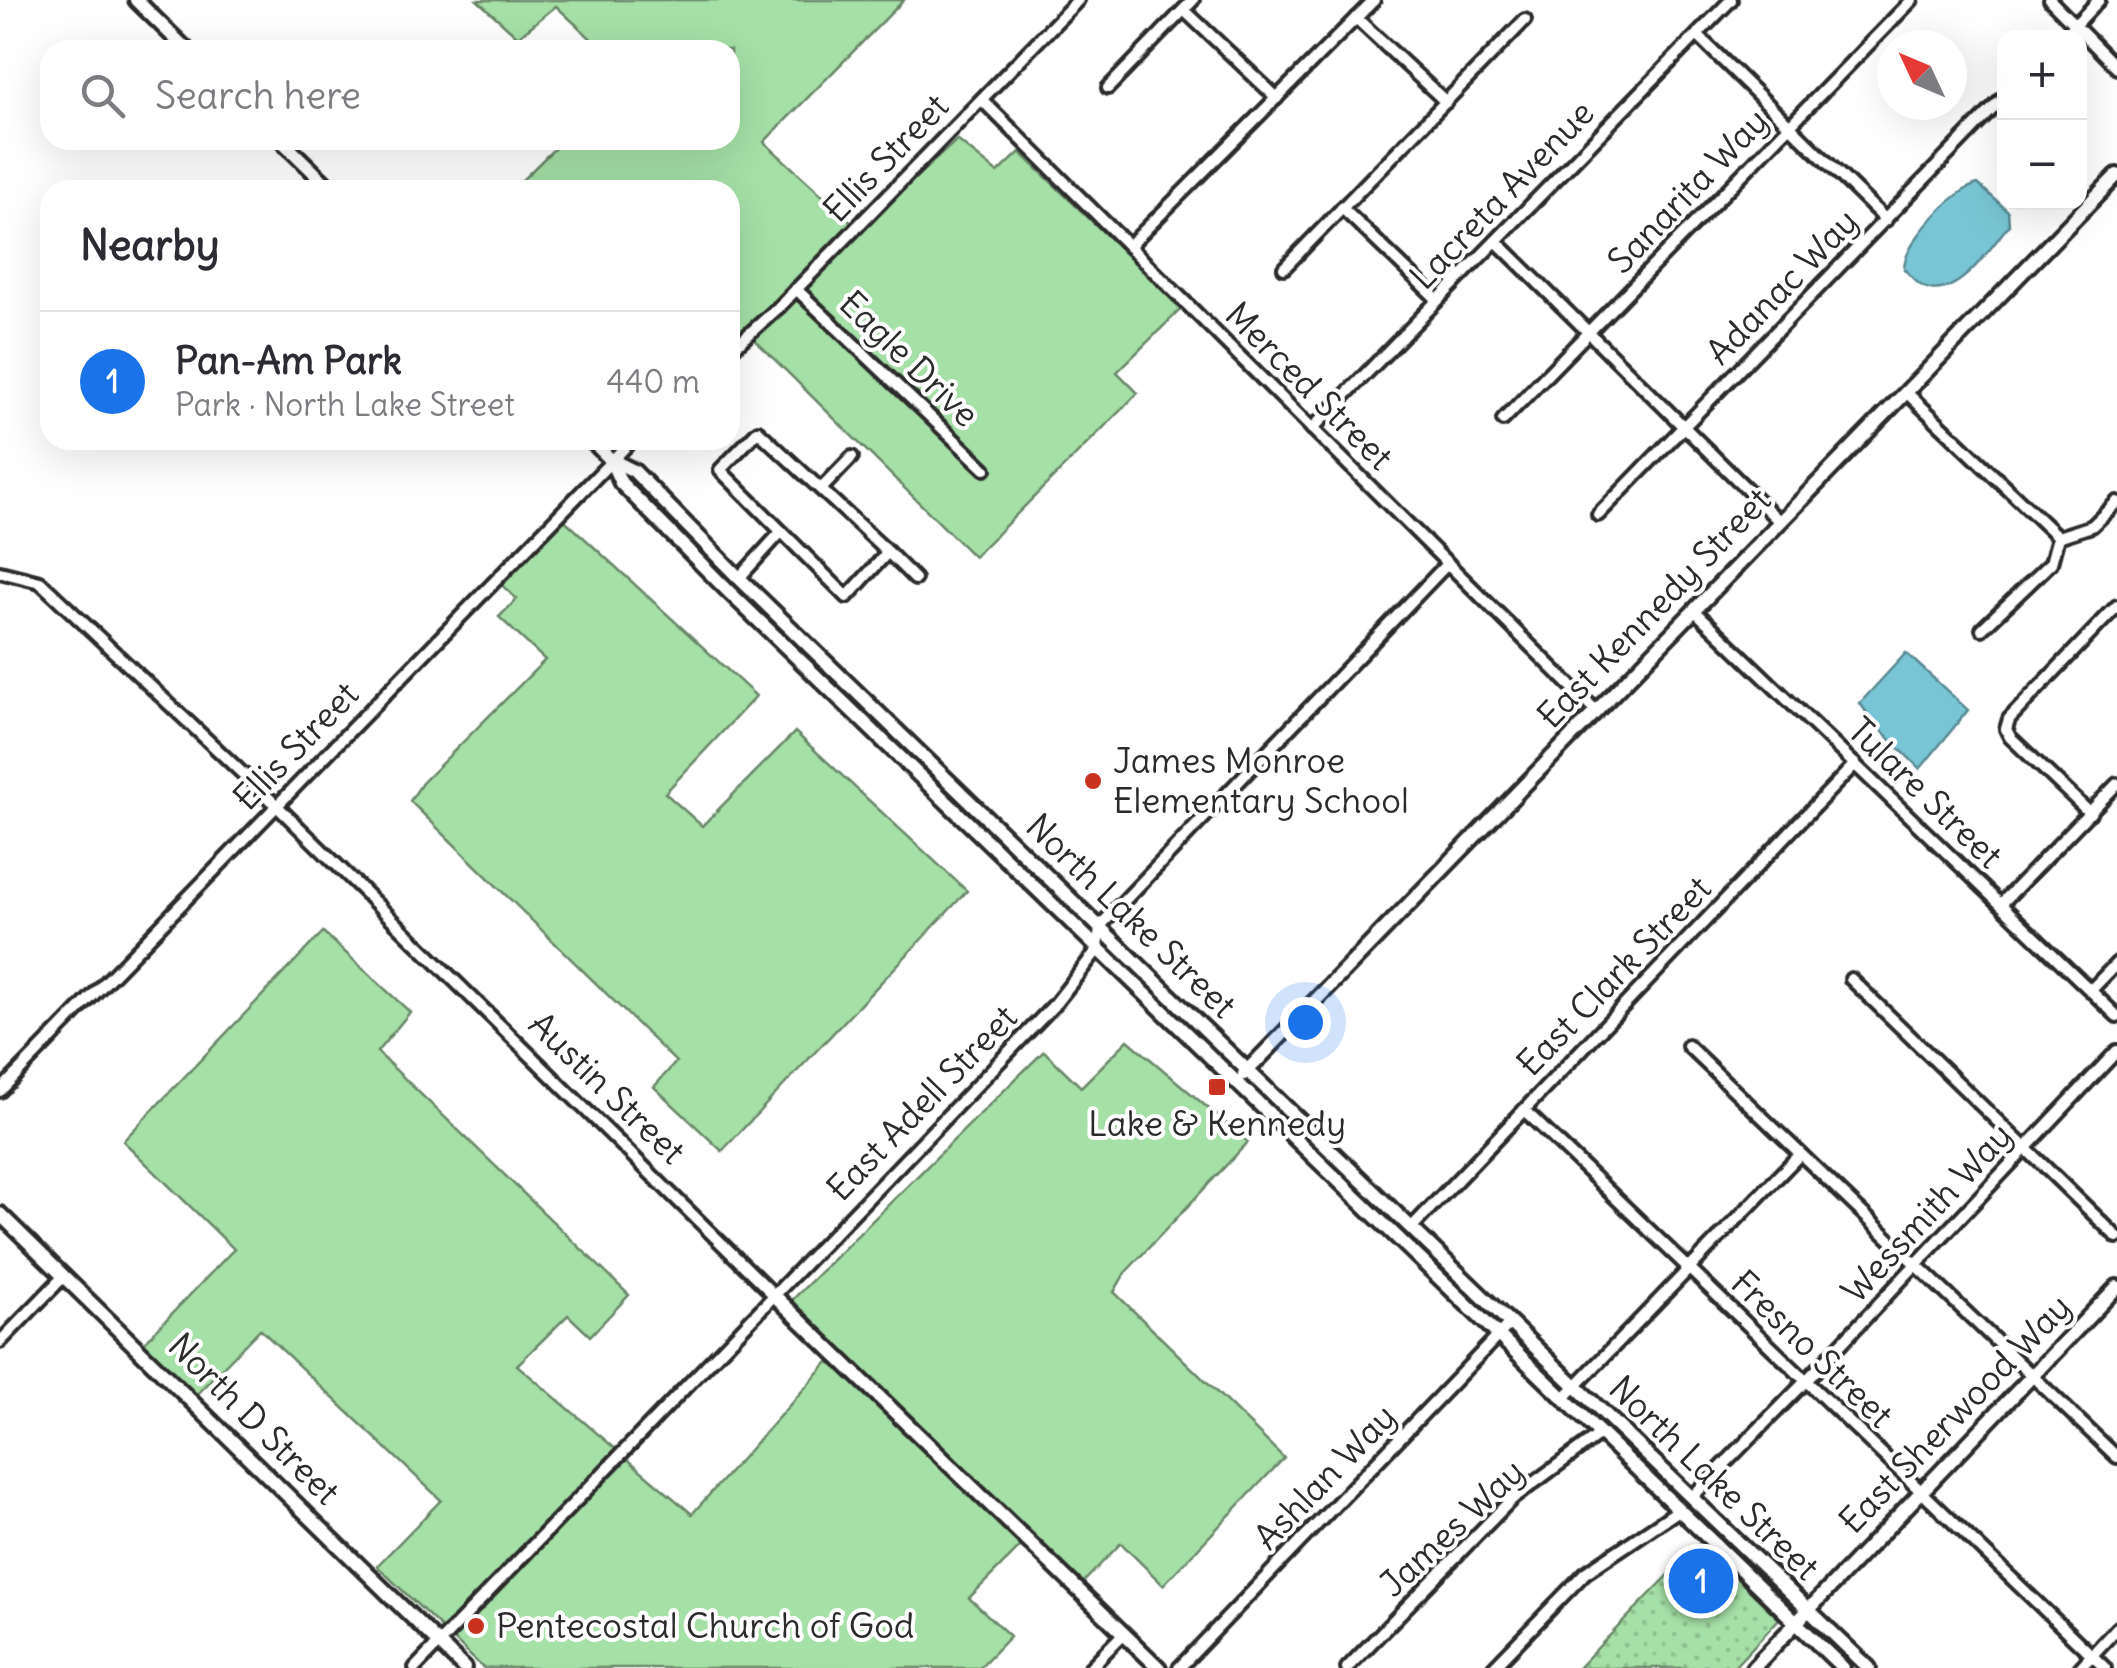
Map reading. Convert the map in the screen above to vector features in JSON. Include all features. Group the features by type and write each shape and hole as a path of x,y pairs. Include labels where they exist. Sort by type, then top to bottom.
{"street":[{"path":"136,0 178,40"},
{"name":"Ellis Street","path":"740,342 1078,0"},
{"path":"1108,88 1193,0"},
{"path":"1129,246 1374,0"},
{"name":"Lacreta Avenue","path":"1312,429 1731,0"},
{"name":"Sanarita Way","path":"1502,420 1912,0"},
{"path":"2050,0 2117,68"},
{"path":"2070,30 2099,0"},
{"path":"1184,10 1277,98"},
{"path":"1356,18 1446,102"},
{"path":"1284,268 1526,20"},
{"path":"1697,35 1886,220"},
{"name":"Merced Street","path":"982,100 1596,711"},
{"name":"Adanac Way","path":"1598,515 1997,105"},
{"path":"290,150 322,180"},
{"name":"East Kennedy Street","path":"1235,1084 2117,175"},
{"path":"1342,208 1438,300"},
{"path":"1496,241 1780,522"},
{"name":"Eagle Drive","path":"796,289 985,469"},
{"path":"1906,392 2058,537"},
{"path":"740,449 758,431 916,579"},
{"name":"North Lake Street","path":"601,450 634,471 739,578 1868,1668"},
{"name":"Ellis Street","path":"0,1091 620,450"},
{"path":"739,450 720,470 847,597 888,552"},
{"path":"821,489 852,457"},
{"name":"North Lake Street","path":"610,459 621,484 727,590 1842,1668"},
{"path":"2058,537 2092,526 2117,502"},
{"path":"727,590 782,532"},
{"path":"1982,630 2052,563 2058,537"},
{"path":"1098,948 1100,926 1448,563"},
{"name":"Austin Street","path":"0,572 40,582 277,806 1159,1668"},
{"path":"2090,813 2010,738 2006,729 2008,718 2117,606"},
{"name":"Tulare Street","path":"1695,611 2117,1016"},
{"name":"East Clark Street","path":"1413,1226 1854,764"},
{"path":"2001,904 2117,784"},
{"path":"976,806 977,832"},
{"name":"East Adell Street","path":"415,1668 1055,1004 1098,948"},
{"path":"2091,990 2117,963"},
{"path":"1851,979 2117,1236"},
{"path":"1688,1046 2117,1457"},
{"name":"Wessmith Way","path":"1692,1496 2117,1052"},
{"name":"Fresno Street","path":"1524,1110 2106,1668"},
{"path":"1564,1398 1800,1154"},
{"name":"North D Street","path":"0,1214 464,1668"},
{"path":"0,1342 64,1276"},
{"name":"East Sherwood Way","path":"1752,1668 2117,1287"},
{"name":"Ashlan Way","path":"1179,1668 1510,1324"},
{"name":"James Way","path":"1347,1668 1512,1499 1600,1434"},
{"path":"1493,1668 1585,1574 1679,1510"},
{"path":"2080,1668 2117,1628"},
{"path":"1090,1668 1124,1634"}],"green space":[{"path":"477,0 904,0 764,142 859,229 957,140 998,173 1020,152 1182,308 1117,372 1138,393 974,557 753,338 740,350 740,180 522,180 553,150 740,150 740,40 592,40 556,6 518,37"},
{"path":"557,513 756,696 665,793 702,826 795,732 967,891 722,1151 654,1087 676,1062 410,801 422,783 545,660 499,617 517,599 497,581"},
{"path":"323,932 410,1012 377,1052 629,1295 590,1336 568,1315 517,1365 692,1514 836,1353 788,1304 1044,1051 1081,1087 1128,1040 1248,1142 1125,1273 1114,1292 1284,1458 1163,1585 1121,1543 1073,1593 1022,1545 969,1598 1010,1636 979,1668 483,1668 377,1566 441,1500 260,1329 190,1401 137,1350 234,1249 123,1141"},
{"path":"1700,1543 1779,1619 1733,1668 1578,1668"}],"water":[{"path":"1978,184 1997,201 1997,210 2008,211 2009,225 1964,277 1942,289 1922,286 1904,269 1906,258 1921,232 1944,206"},
{"path":"1906,653 1968,710 1920,769 1873,722 1860,703"}],"place":[{"name":"James Monroe Elementary School","path":"1093,781"},
{"name":"Lake & Kennedy","path":"1217,1087"},
{"name":"Pan-Am Park","path":"1701,1581"},
{"name":"Pentecostal Church of God","path":"476,1626"}]}
